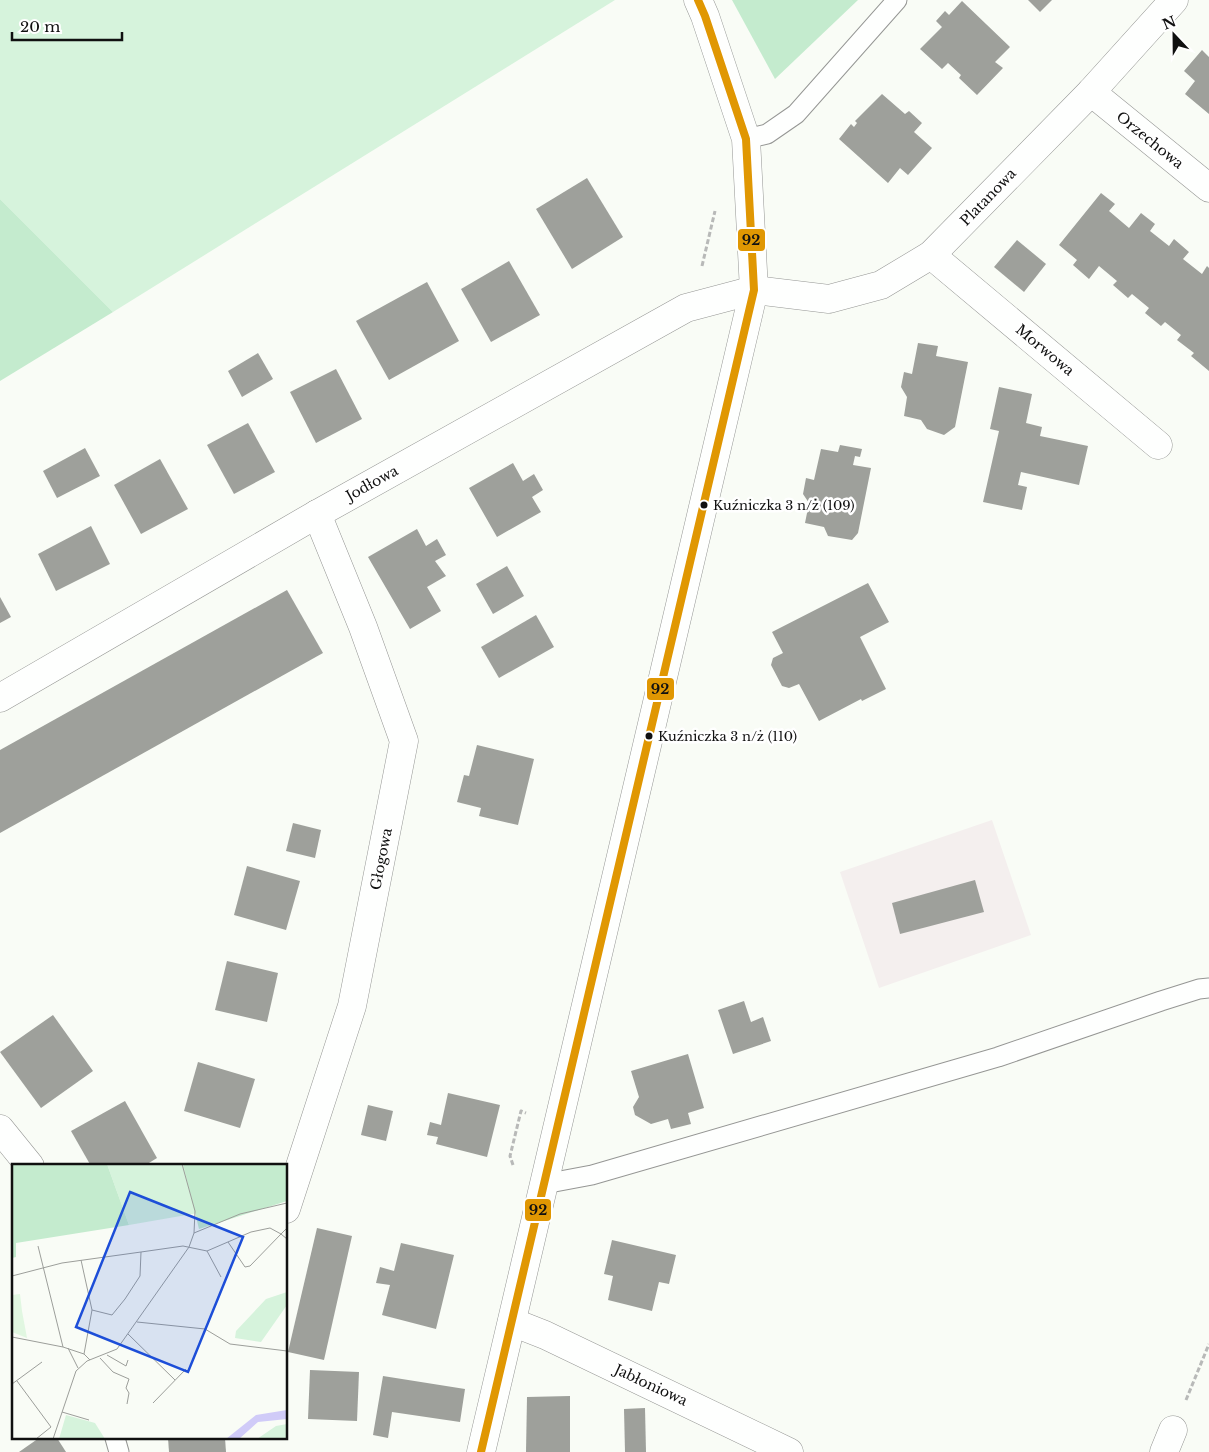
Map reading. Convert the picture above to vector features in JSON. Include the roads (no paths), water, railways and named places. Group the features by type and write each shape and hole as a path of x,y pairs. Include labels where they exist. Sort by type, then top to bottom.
{"street":[{"path":"481,1452 592,971 754,290 746,139 706,16 698,0"},
{"name":"Platanowa","path":"754,290 829,299 881,285 931,256 1091,92 1174,0"},
{"name":"Orzechowa","path":"1091,92 1209,188"},
{"name":"Morwowa","path":"931,256 1158,445"},
{"name":"Jodłowa","path":"0,698 317,514 686,308 754,290"},
{"name":"Głogowa","path":"288,1203 352,1006 404,741 363,627 317,514"},
{"path":"0,1129 28,1164"},
{"name":"Jabłoniowa","path":"512,1322 545,1335 789,1452"}],"lane":[{"path":"746,139 768,134 796,114 897,0"},
{"path":"544,1184 592,1175 998,1057 1161,1001 1199,989 1209,988"}],"place":[{"name":"Kuźniczka 3 n/ż (109)","path":"704,505"},
{"name":"Kuźniczka 3 n/ż (110)","path":"649,736"}]}
